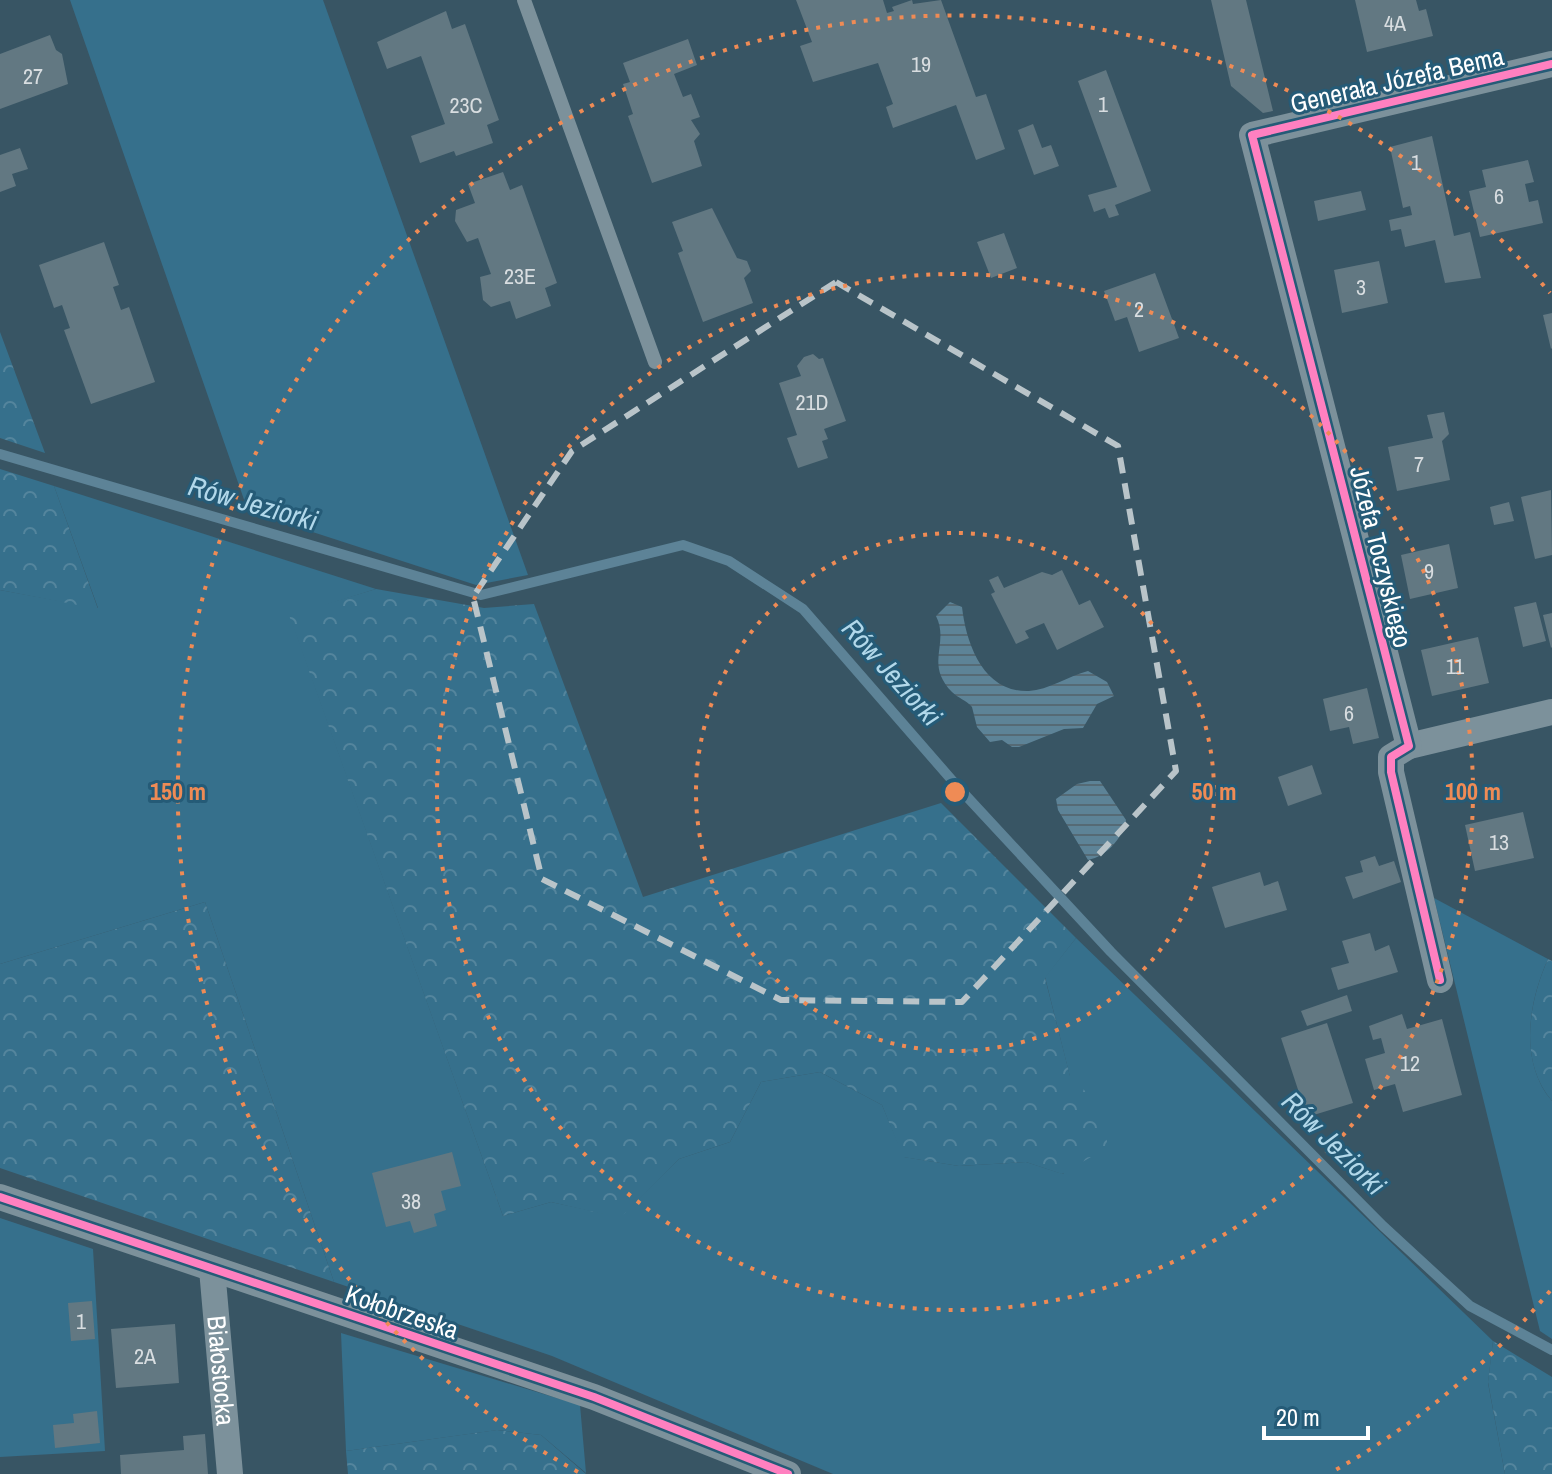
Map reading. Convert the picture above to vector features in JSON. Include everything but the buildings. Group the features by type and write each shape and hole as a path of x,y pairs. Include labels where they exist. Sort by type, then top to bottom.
{"street":[{"name":"Generała Józefa Bema","path":"1252,135 1552,64"},
{"name":"Józefa Toczyskiego","path":"1252,135 1409,746"},
{"path":"1440,980 1391,772 1391,757 1409,746 1552,712"},
{"name":"Kołobrzeska","path":"0,1197 594,1397 788,1474"},
{"name":"Białostocka","path":"212,1269 230,1474"}],"lane":[{"path":"524,0 655,362"}],"highlighted area":[{"path":"836,282 1118,446 1176,771 962,1002 781,1000 542,879 473,597 572,451"}],"green space":[{"path":"70,0 323,0 528,575 476,585 248,511"},
{"path":"0,332 45,453 0,438"},
{"path":"0,469 54,486 98,609 0,590"},
{"path":"54,486 376,589 290,616 503,1216 551,1202 620,1217 679,1159 730,1142 761,1082 820,1072 882,1105 904,1157 959,1166 1026,1162 1063,1174 1101,1108 1070,1077 1045,977 1076,938 1493,1341 1488,1383 1505,1474 833,1474 552,1356 334,1282 205,902 0,964 0,590 98,608"},
{"path":"376,589 484,608 534,604 643,897 941,803 1076,938 1045,978 1070,1076 1101,1107 1108,1147 1062,1174 1026,1162 959,1166 903,1157 882,1105 820,1072 761,1082 730,1142 679,1159 620,1218 551,1202 503,1216 289,615"},
{"path":"1434,898 1548,959 1536,994 1530,1032 1535,1069 1552,1101 1552,1339 1540,1331"},
{"path":"205,902 334,1282 0,1168 0,964"},
{"path":"1548,959 1552,961 1552,1101 1535,1069 1530,1032 1536,995"},
{"path":"0,1218 93,1249 105,1451 0,1457"},
{"path":"341,1333 580,1405 586,1473 541,1435 498,1430 346,1451"},
{"path":"1493,1341 1552,1377 1552,1474 1505,1474 1488,1382"},
{"path":"497,1430 541,1435 586,1474 348,1474 346,1451"}],"shaded area":[{"path":"950,602 962,607 973,650 989,675 1000,684 1013,689 1036,690 1088,671 1107,682 1114,696 1097,704 1083,728 1064,729 1019,747 1012,747 1002,740 990,742 977,727 972,707 952,692 940,672 940,626 936,616"},
{"path":"1100,781 1126,820 1113,846 1088,860 1058,810 1056,799 1077,784"}],"waterway":[{"name":"Rów Jeziorki","path":"0,454 481,595 683,545 729,561 803,609 957,786 1111,952 1383,1226 1470,1306 1552,1350"}],"cycle path":[{"path":"1440,980 1391,772 1391,757 1409,746 1252,135 1552,64"},
{"path":"0,1197 594,1397 788,1474"}]}
